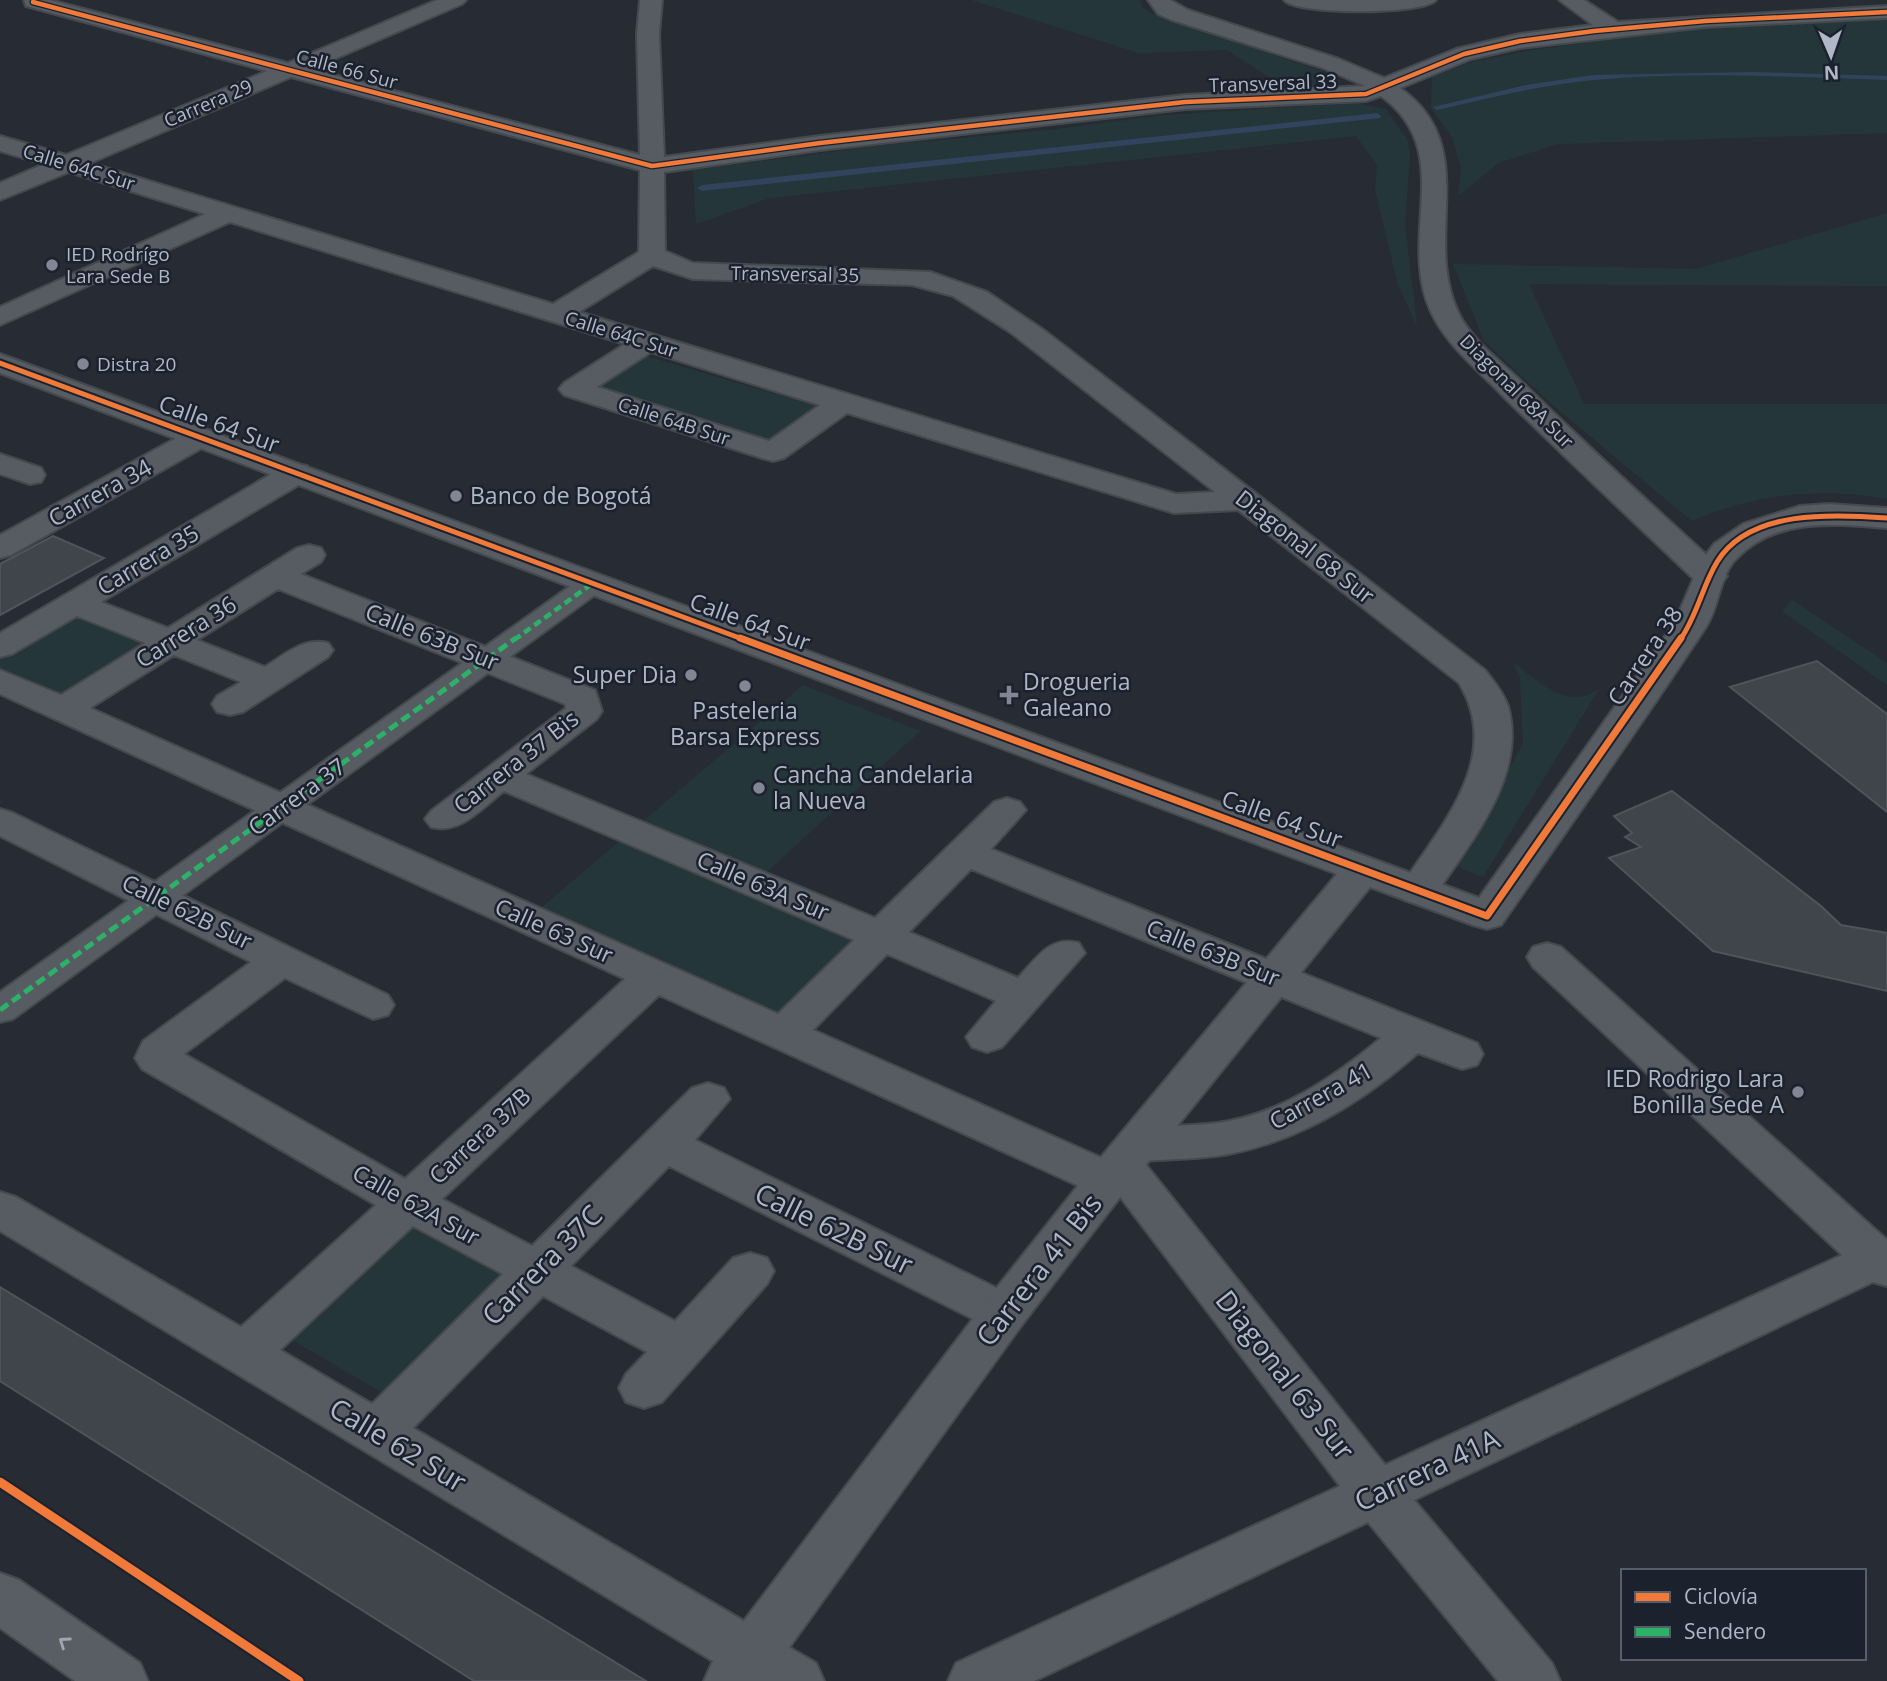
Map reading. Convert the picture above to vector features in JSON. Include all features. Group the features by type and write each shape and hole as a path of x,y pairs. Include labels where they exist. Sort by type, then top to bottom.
{"main road":[{"path":"0,1597 120,1681"}],"street":[{"name":"Carrera 29","path":"0,192 455,0"},
{"path":"557,314 652,256 648,34 651,0"},
{"name":"Diagonal 68A Sur","path":"1159,0 1166,9 1180,15 1342,67 1387,88 1414,114 1433,157 1435,172 1428,252 1434,283 1446,316 1468,344 1520,396 1710,576"},
{"path":"1295,0 1367,6 1425,0"},
{"path":"1570,0 1614,29"},
{"path":"1685,0 1721,20"},
{"path":"1813,0 1858,13"},
{"name":"Calle 66 Sur","path":"33,2 652,166"},
{"name":"Transversal 33","path":"652,166 820,143 1185,102 1352,95 1387,88 1437,62 1535,38 1721,20 1887,12"},
{"name":"Calle 64C Sur","path":"0,143 1174,504 1245,500"},
{"path":"0,317 228,213"},
{"name":"Transversal 35","path":"652,256 675,267 712,273 861,275 940,281"},
{"name":"Diagonal 68 Sur","path":"940,281 986,300 1473,677 1490,703 1496,742 1486,774 1464,821 1418,891"},
{"name":"Calle 64B Sur","path":"648,342 575,389 773,452 843,402"},
{"name":"Calle 64 Sur","path":"0,363 1487,916"},
{"name":"Carrera 34","path":"0,548 200,437"},
{"name":"Carrera 35","path":"0,647 296,472"},
{"name":"Carrera 38","path":"1487,916 1692,623 1710,576 1725,551 1738,540 1772,524 1829,514 1887,518"},
{"name":"Carrera 36","path":"63,709 309,555"},
{"name":"Calle 63B Sur","path":"276,576 488,659 582,698 585,704"},
{"name":"Carrera 37","path":"0,1010 593,583"},
{"path":"75,603 268,680"},
{"path":"230,704 316,650"},
{"name":"Calle 63 Sur","path":"0,681 784,1034 1122,1163"},
{"name":"Carrera 37 Bis","path":"444,819 584,711 585,704"},
{"name":"Calle 63A Sur","path":"499,776 1026,997"},
{"path":"784,1034 1006,810"},
{"name":"Calle 62B Sur","path":"0,821 373,1004"},
{"name":"Calle 63B Sur","path":"964,852 1462,1054"},
{"name":"Carrera 41 Bis","path":"742,1668 1004,1313 1122,1163 1362,870"},
{"path":"986,1037 1065,953"},
{"path":"1547,957 1882,1264"},
{"name":"Calle 62A Sur","path":"283,959 157,1055 157,1058 408,1202 681,1347"},
{"name":"Carrera 37B","path":"244,1354 654,976"},
{"name":"Carrera 41","path":"1122,1163 1281,1123 1370,1072 1412,1034"},
{"name":"Carrera 37C","path":"376,1432 708,1099"},
{"name":"Calle 62B Sur","path":"664,1144 1004,1313"},
{"name":"Diagonal 63 Sur","path":"1122,1163 1377,1494 1532,1681"},
{"name":"Calle 62 Sur","path":"0,1209 376,1432 742,1668 796,1681"},
{"name":"Carrera 41A","path":"976,1681 1377,1494 1882,1264"},
{"path":"643,1388 750,1271"}],"shaded area":[{"path":"971,0 1140,0 1142,8 1153,14 1334,75 1341,82 1336,85 1285,87 1227,50 1139,53"},
{"path":"1887,15 1887,133 1558,144 1498,163 1458,196 1461,168 1452,137 1431,108 1432,77 1472,62 1526,51 1674,30"},
{"path":"1356,103 1386,109 1408,141 1410,156 1405,224 1417,326 1398,285 1375,190 1377,165 1356,136 770,198 696,224 693,170 885,145 1049,130 1164,115"},
{"path":"1887,213 1887,286 1529,284 1584,404 1887,404 1887,499 1862,495 1788,495 1739,504 1692,521 1550,403 1484,341 1453,264 1696,269"},
{"path":"643,355 816,406 769,441 594,387"},
{"path":"1792,600 1887,663 1887,685 1782,611"},
{"path":"75,603 170,643 63,709 0,681 0,647"},
{"path":"1513,662 1543,685 1564,696 1587,695 1599,689 1483,877 1453,865 1523,744 1520,678"},
{"path":"803,685 920,731 756,882 881,936 784,1034 528,919"},
{"path":"408,1202 537,1270 403,1405 272,1328"}],"building":[{"path":"53,536 104,558 0,615 0,564"},
{"path":"1817,661 1887,714 1887,812 1730,687"},
{"path":"1672,791 1821,906 1841,925 1887,933 1887,991 1713,951 1609,858 1641,847 1625,837 1632,833 1614,816"},
{"path":"0,1287 646,1681 474,1681 0,1381"}],"waterway":[{"path":"1437,107 1548,84 1616,76 1887,78"},
{"path":"702,188 1377,116"}],"marked path":[{"path":"0,1010 593,583"}],"cycle path":[{"path":"33,2 652,166 820,143 1185,102 1366,94 1464,54 1520,41 1594,31 1705,21 1887,12"},
{"path":"0,363 1487,916 1692,623 1716,563 1725,551 1754,531 1800,516 1829,514 1887,518"},
{"path":"0,1482 299,1681"}],"place":[{"name":"IED Rodrígo Lara Sede B","path":"52,265"},
{"name":"Distra 20","path":"83,364"},
{"name":"Banco de Bogotá","path":"456,496"},
{"name":"Super Dia","path":"691,675"},
{"name":"Pasteleria Barsa Express","path":"745,686"},
{"name":"Drogueria Galeano","path":"1009,695"},
{"name":"Cancha Candelaria la Nueva","path":"759,788"},
{"name":"IED Rodrigo Lara Bonilla Sede A","path":"1798,1092"}]}
